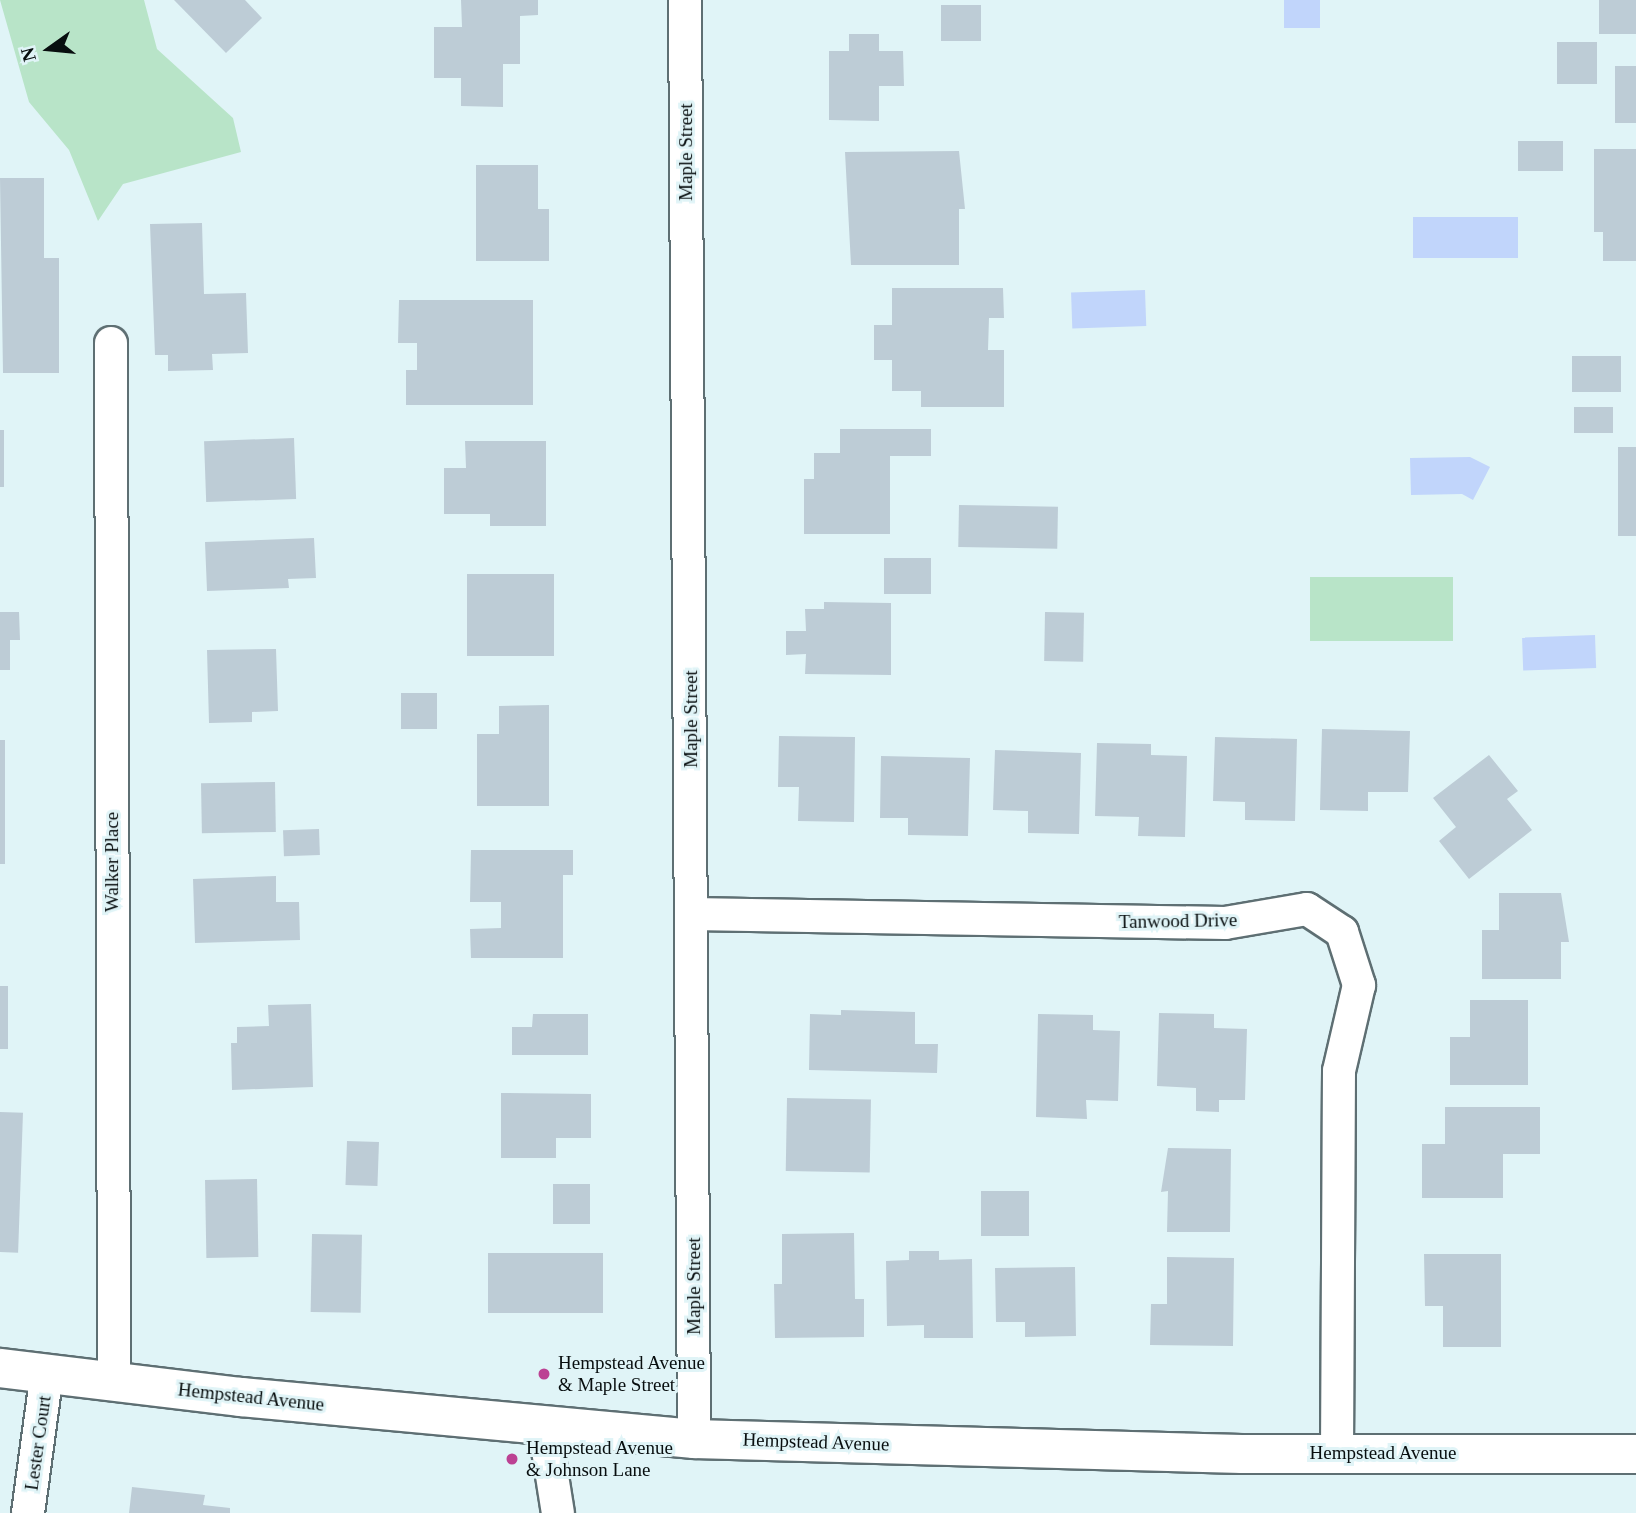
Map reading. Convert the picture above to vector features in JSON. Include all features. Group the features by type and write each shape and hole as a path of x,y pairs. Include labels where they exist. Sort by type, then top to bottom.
{"main road":[{"name":"Hempstead Avenue","path":"0,1368 114,1382 694,1439 1242,1454 1636,1454"}],"street":[{"name":"Maple Street","path":"685,0 694,1439"},
{"name":"Walker Place","path":"111,343 114,1382"},
{"name":"Tanwood Drive","path":"692,914 1225,923 1307,909 1342,932 1359,985 1339,1071 1337,1452"},
{"name":"Lester Court","path":"28,1513 47,1373"},
{"path":"544,1425 558,1513"}],"green space":[{"path":"0,0 144,0 157,49 233,118 241,152 123,184 98,221 69,150 29,102"},
{"path":"1310,577 1453,577 1453,641 1310,641"}],"water":[{"path":"1284,0 1320,0 1320,28 1284,28"},
{"path":"1413,217 1518,217 1518,258 1413,258"},
{"path":"1145,290 1146,326 1072,329 1071,293"},
{"path":"1470,457 1490,467 1473,500 1462,494 1411,495 1410,458"},
{"path":"1595,635 1596,668 1523,671 1522,638"}],"building":[{"path":"174,0 245,0 262,18 226,53"},
{"path":"461,0 538,0 538,15 520,16 520,64 503,64 503,107 461,106 461,78 434,78 434,27 462,27"},
{"path":"1599,0 1636,0 1636,34 1599,34"},
{"path":"941,5 981,5 981,41 941,41"},
{"path":"849,34 879,34 879,51 903,51 904,86 879,86 879,121 829,120 829,51 849,51"},
{"path":"1557,42 1597,42 1597,84 1557,84"},
{"path":"1615,66 1636,66 1636,123 1615,123"},
{"path":"1518,141 1563,141 1563,171 1518,171"},
{"path":"1594,149 1636,149 1636,261 1603,261 1603,232 1594,232"},
{"path":"959,151 965,209 959,209 959,265 851,265 845,152"},
{"path":"476,165 538,165 538,209 549,209 549,261 476,261"},
{"path":"0,178 44,178 44,258 59,258 59,373 3,373"},
{"path":"202,223 204,294 246,293 248,353 212,354 213,370 168,371 168,355 155,355 150,224"},
{"path":"892,288 1003,288 1004,318 989,318 988,350 1004,350 1004,407 921,407 921,391 892,391 892,360 874,360 874,325 892,325"},
{"path":"399,300 533,300 533,405 406,405 406,370 417,370 417,343 398,343"},
{"path":"1572,356 1621,356 1621,392 1572,392"},
{"path":"1574,407 1613,407 1613,433 1574,433"},
{"path":"840,429 931,429 931,456 890,456 890,534 804,534 804,479 814,479 814,453 840,453"},
{"path":"0,430 4,430 4,487 0,487"},
{"path":"294,438 296,499 206,502 204,441"},
{"path":"465,441 546,441 546,526 490,526 490,514 444,514 444,468 466,468"},
{"path":"1618,447 1636,447 1636,536 1618,536"},
{"path":"959,505 1058,507 1057,549 958,547"},
{"path":"314,538 316,578 288,579 289,588 207,591 205,542"},
{"path":"884,558 931,558 931,594 884,594"},
{"path":"467,574 554,574 554,656 467,656"},
{"path":"824,602 891,603 891,675 805,674 806,654 786,655 786,631 806,631 805,609 824,609"},
{"path":"0,612 19,612 20,640 10,640 10,670 0,670"},
{"path":"1045,612 1084,613 1083,662 1044,661"},
{"path":"276,649 278,711 252,712 252,722 209,723 207,650"},
{"path":"401,693 437,693 437,729 401,729"},
{"path":"549,705 549,806 477,806 477,734 499,734 499,706"},
{"path":"1322,729 1410,731 1408,792 1368,792 1368,811 1320,810"},
{"path":"779,736 855,737 854,822 798,821 799,787 778,787"},
{"path":"1215,737 1297,739 1295,821 1245,820 1245,802 1213,801"},
{"path":"0,740 5,740 5,864 0,864"},
{"path":"1097,743 1151,744 1151,755 1187,756 1185,837 1138,836 1139,817 1095,816"},
{"path":"995,750 1081,753 1079,834 1028,833 1028,811 993,810"},
{"path":"1489,755 1518,791 1507,799 1532,830 1469,879 1439,841 1456,827 1433,798"},
{"path":"881,756 970,758 968,836 908,835 908,818 880,818"},
{"path":"275,782 276,832 202,833 201,783"},
{"path":"319,829 320,855 284,856 283,830"},
{"path":"471,850 573,850 573,875 563,875 563,958 471,958 470,929 501,928 501,902 470,902"},
{"path":"276,876 276,902 299,902 300,940 195,943 193,879"},
{"path":"1499,893 1561,893 1569,942 1561,942 1561,979 1482,979 1482,930 1499,930"},
{"path":"0,986 8,986 8,1049 0,1049"},
{"path":"1470,1000 1528,1000 1528,1085 1450,1085 1450,1037 1470,1037"},
{"path":"311,1004 313,1087 232,1090 231,1043 237,1043 237,1027 269,1026 268,1005"},
{"path":"841,1010 915,1012 915,1044 938,1044 937,1073 809,1070 810,1014 841,1015"},
{"path":"1159,1013 1214,1014 1214,1028 1247,1029 1245,1100 1219,1100 1219,1112 1196,1111 1196,1088 1157,1086"},
{"path":"533,1014 588,1014 588,1055 512,1055 512,1027 532,1027"},
{"path":"1038,1014 1093,1015 1093,1030 1120,1031 1118,1101 1086,1100 1087,1119 1036,1117"},
{"path":"501,1093 591,1094 591,1138 556,1138 556,1158 501,1158"},
{"path":"787,1098 871,1099 870,1172 786,1171"},
{"path":"1445,1107 1540,1107 1540,1154 1503,1154 1503,1198 1422,1198 1422,1144 1445,1144"},
{"path":"0,1112 23,1113 18,1253 0,1252"},
{"path":"347,1141 379,1142 377,1186 345,1185"},
{"path":"1168,1148 1231,1149 1230,1232 1167,1232 1168,1191 1161,1192"},
{"path":"257,1179 258,1257 206,1258 205,1180"},
{"path":"553,1184 590,1184 590,1224 553,1224"},
{"path":"981,1191 1029,1191 1029,1236 981,1236"},
{"path":"854,1233 855,1299 864,1299 864,1337 775,1338 774,1284 782,1284 782,1234"},
{"path":"312,1234 362,1235 361,1313 311,1312"},
{"path":"909,1251 939,1251 939,1260 972,1259 973,1338 924,1338 924,1325 887,1326 886,1261 909,1260"},
{"path":"488,1253 603,1253 603,1313 488,1313"},
{"path":"1424,1254 1501,1254 1501,1347 1443,1347 1443,1306 1425,1306"},
{"path":"1167,1257 1234,1258 1233,1346 1150,1345 1151,1304 1167,1304"},
{"path":"1075,1267 1076,1336 1025,1337 1025,1322 996,1322 995,1268"},
{"path":"132,1487 205,1495 203,1505 230,1508 230,1513 129,1513"}],"place":[{"name":"Hempstead Avenue & Maple Street","path":"544,1374"},
{"name":"Hempstead Avenue & Johnson Lane","path":"512,1459"}]}
